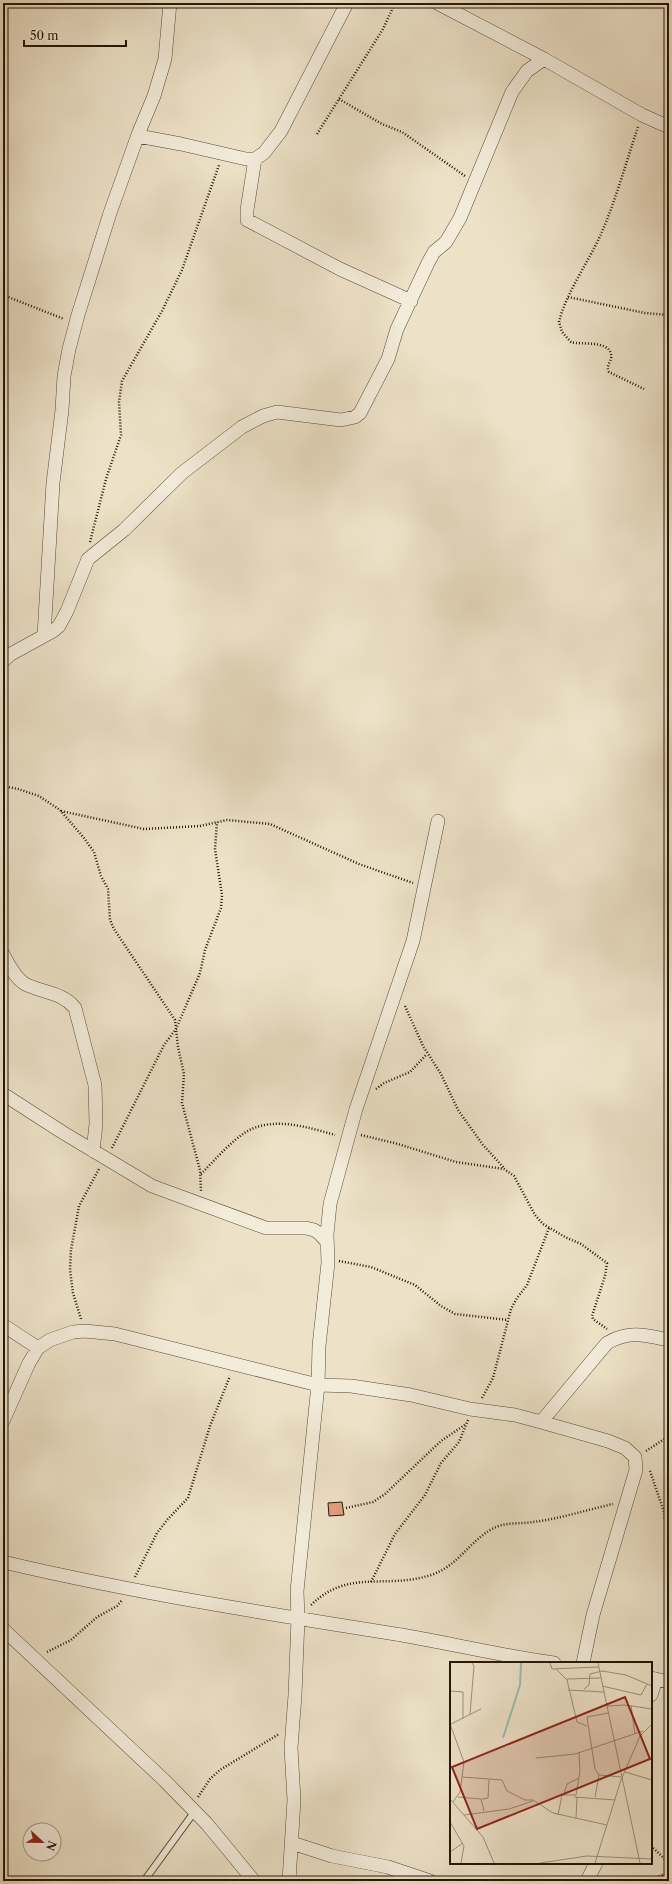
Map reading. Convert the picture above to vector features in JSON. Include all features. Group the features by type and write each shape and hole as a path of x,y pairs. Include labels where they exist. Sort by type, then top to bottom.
{"street":[{"path":"44,636 53,483 62,410 64,376 76,323 110,213 154,96 165,59 170,3"},
{"path":"138,136 246,159 255,159 264,152 281,131 347,3"},
{"path":"445,5 642,115 669,127"},
{"path":"3,661 11,654 53,631 63,619 88,559 124,530 182,473 242,426 263,416 277,412 341,420 358,415 388,359 397,329 431,257 446,242 453,232 475,183 512,92 527,71 544,59"},
{"path":"255,159 247,210 247,220 340,269 411,301"},
{"path":"289,1881 294,1800 291,1748 298,1619 297,1591 318,1385 319,1346 328,1259 327,1242 330,1204 348,1135 412,941 425,887 438,821"},
{"path":"3,954 15,973 25,984 51,992 69,1002 75,1008 95,1084 96,1124 93,1151"},
{"path":"3,1094 93,1151 152,1186 202,1206 266,1228 306,1228 314,1230 327,1242"},
{"path":"3,1325 38,1348"},
{"path":"3,1422 29,1363 38,1348 50,1340 64,1334 85,1331 114,1334 318,1385 351,1386 391,1392 473,1415 515,1415 608,1441 625,1448 635,1457 636,1470 593,1615 583,1662"},
{"path":"541,1422 607,1343 619,1336 638,1334 669,1340"},
{"path":"3,1562 130,1588 298,1619 472,1647 549,1662"},
{"path":"3,1630 115,1733 193,1809 254,1881"},
{"path":"653,1678 669,1682"},
{"path":"292,1843 332,1856 388,1867 430,1881"},
{"path":"587,1881 596,1864"}],"lane":[{"path":"144,1881 193,1809"}],"path":[{"path":"317,134 384,29 395,3"},
{"path":"340,99 382,124 402,132 444,163 475,183"},
{"path":"642,115 603,229 590,258 568,297 559,322 562,332 568,340 574,343 593,343 607,349 611,353 607,367 609,372 644,389"},
{"path":"88,559 91,534 106,479 121,435 119,402 122,381 162,311 182,270 223,154"},
{"path":"3,295 76,323"},
{"path":"568,297 645,313 669,315"},
{"path":"3,786 39,796 60,810 94,852 101,876 108,889 110,901 110,920 114,930 175,1020 184,1074 182,1103 200,1174 202,1206"},
{"path":"60,810 144,829 200,826 227,820 270,824 359,864 425,887"},
{"path":"85,1331 73,1293 70,1270 71,1250 78,1206 128,1119 164,1045 176,1029 200,973 205,950 221,908 222,895 215,849 217,822"},
{"path":"395,991 408,1012 427,1054 441,1074 458,1110 483,1145 504,1169 514,1176 536,1215 543,1224 565,1237 581,1244 607,1263 605,1276 592,1320 619,1336"},
{"path":"375,1090 384,1083 410,1072 427,1054"},
{"path":"200,1174 246,1132 260,1127 294,1125 398,1144 456,1162 504,1169"},
{"path":"346,1508 373,1502 385,1494 441,1441 466,1424 473,1415 493,1378 508,1320 517,1298 527,1285 549,1228"},
{"path":"328,1259 371,1267 404,1280 418,1287 441,1306 454,1314 508,1320"},
{"path":"35,1659 71,1640 97,1617 117,1606 130,1588 158,1533 167,1520 188,1498 210,1426 235,1365"},
{"path":"371,1582 395,1534 425,1495 441,1463 459,1442 469,1416 473,1415"},
{"path":"635,1457 651,1449 669,1436"},
{"path":"647,1465 664,1512 669,1553"},
{"path":"298,1619 318,1598 329,1590 347,1583 415,1580 433,1574 449,1566 468,1549 477,1538 497,1527 548,1519 628,1501"},
{"path":"193,1809 213,1776 251,1750 275,1738 283,1731"},
{"path":"652,1847 669,1863"},
{"path":"648,1881 669,1872"}],"building":[{"path":"342,1502 344,1515 329,1516 328,1503"}]}
